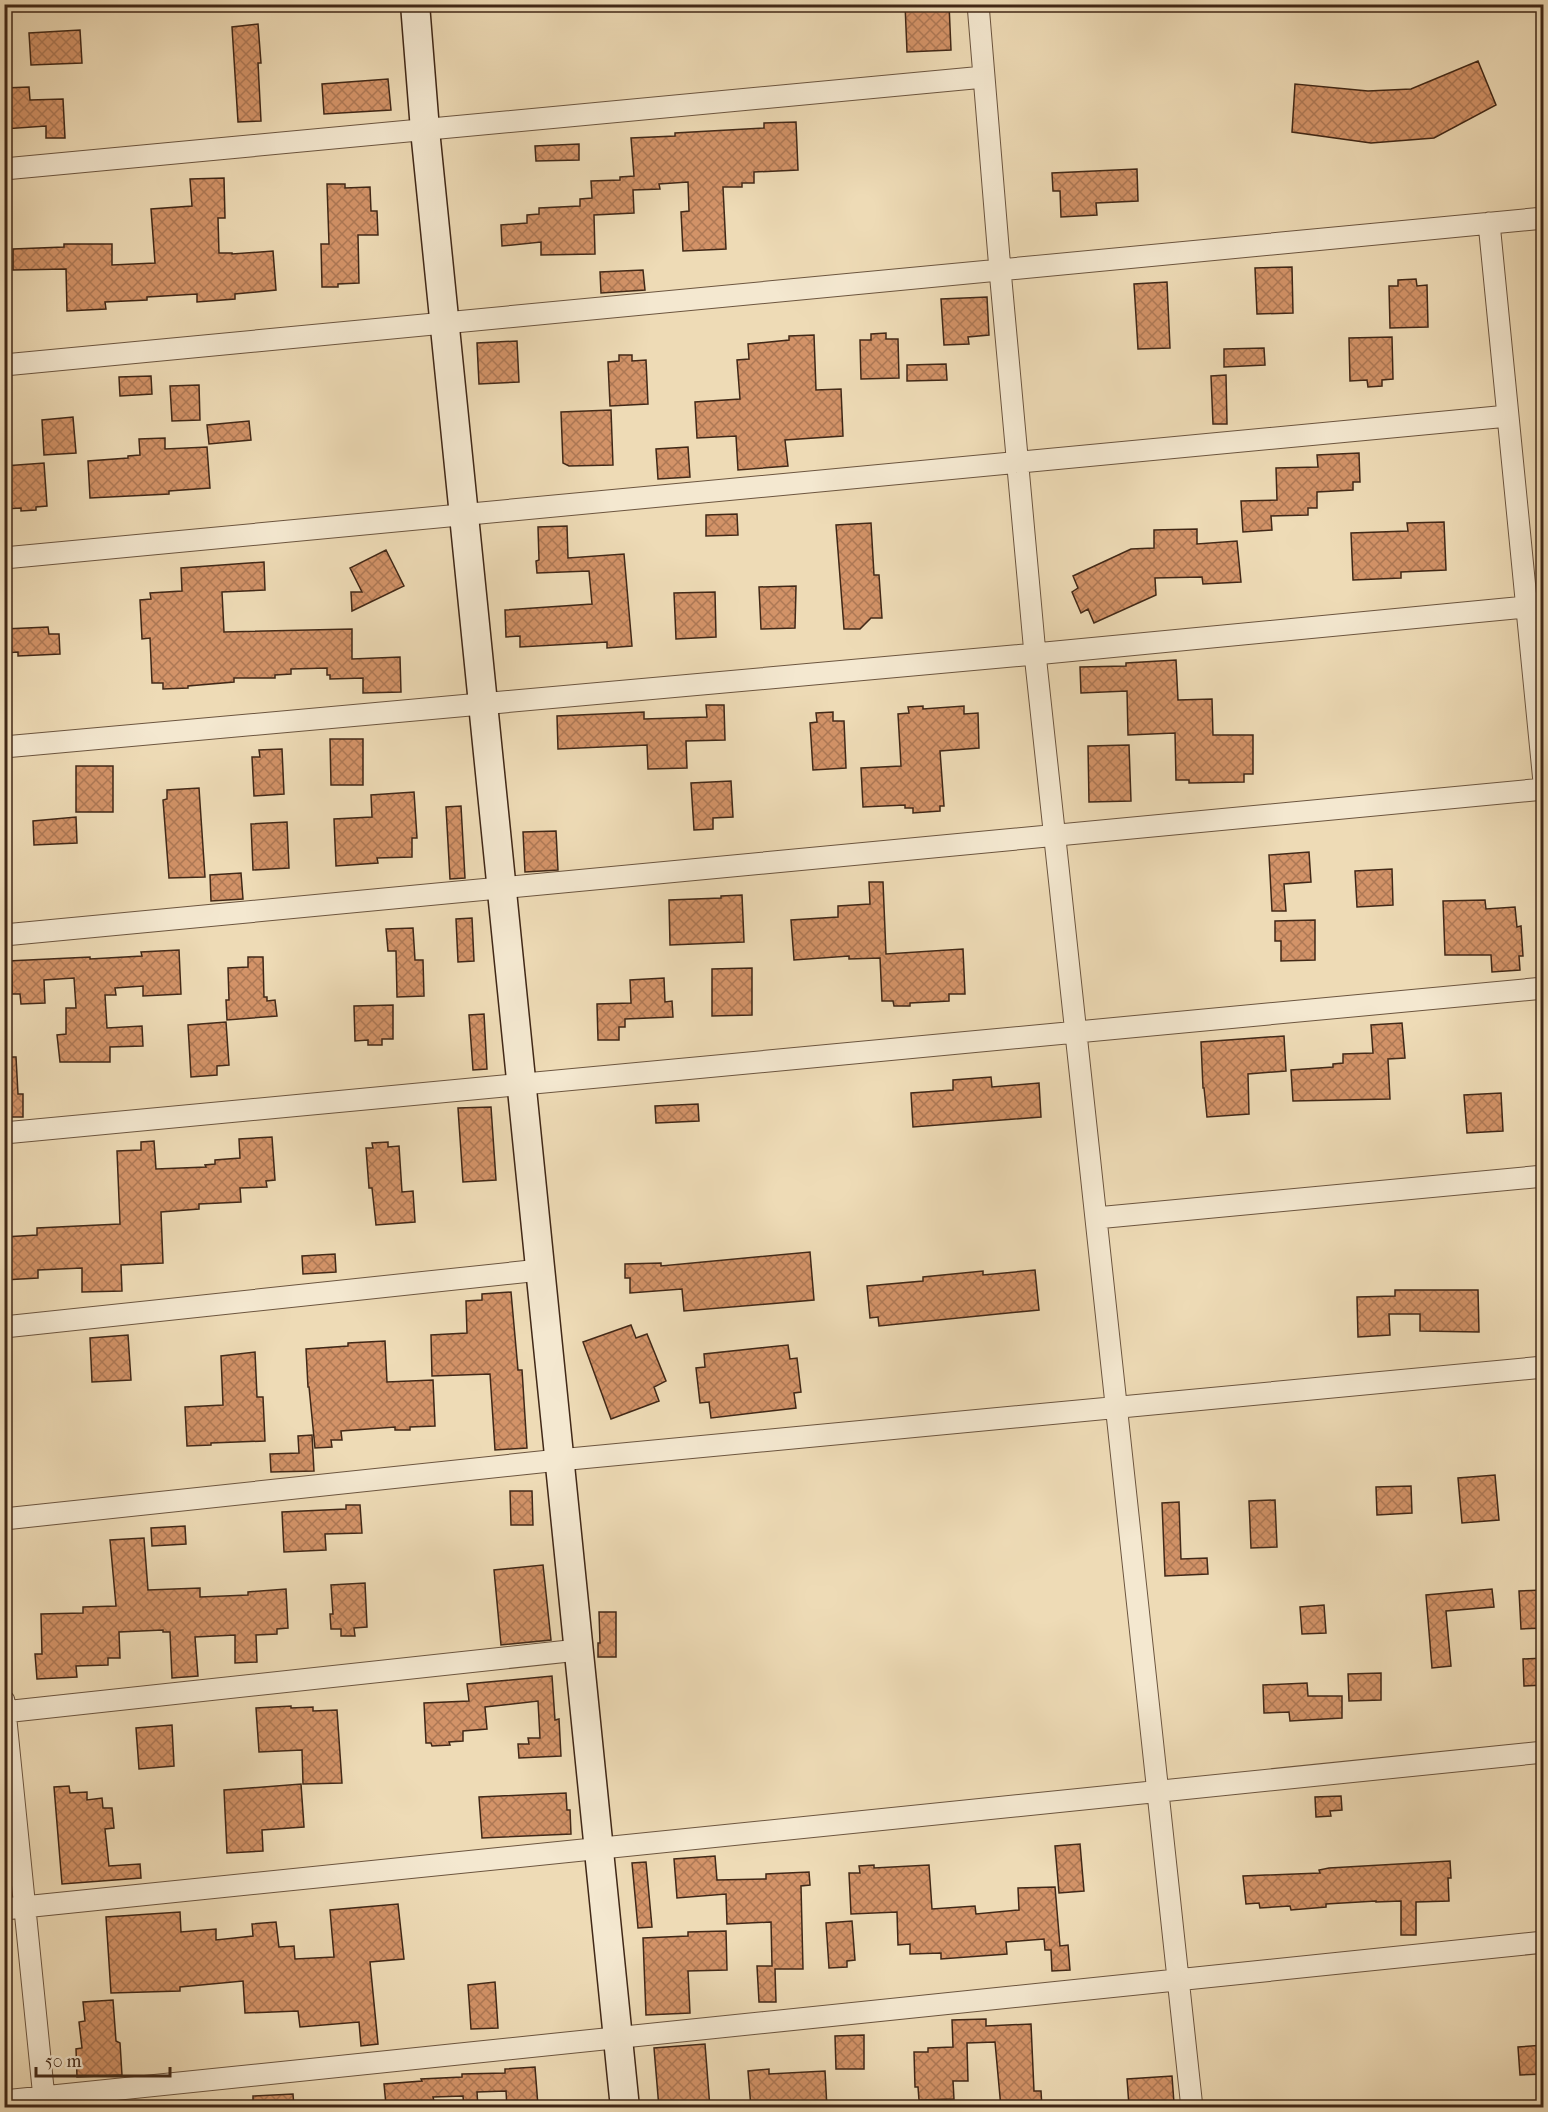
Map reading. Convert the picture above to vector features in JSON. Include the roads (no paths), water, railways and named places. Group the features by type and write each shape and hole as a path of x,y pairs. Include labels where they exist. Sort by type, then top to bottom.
{"main road":[{"path":"415,4 425,130 625,2108"}],"street":[{"path":"978,4 999,270 1035,654 1192,2108"},
{"path":"4,169 984,77"},
{"path":"4,365 1544,218"},
{"path":"1489,223 1544,782"},
{"path":"4,558 1508,416"},
{"path":"4,747 1527,607"},
{"path":"4,934 1544,789"},
{"path":"4,1133 1544,988"},
{"path":"1096,1218 1544,1176"},
{"path":"4,1327 540,1270"},
{"path":"4,1519 559,1460 1544,1368"},
{"path":"44,2102 15,1908 5,1708 578,1650"},
{"path":"15,1908 1544,1752"},
{"path":"4,2101 44,2102 618,2038 1544,1942"}]}
